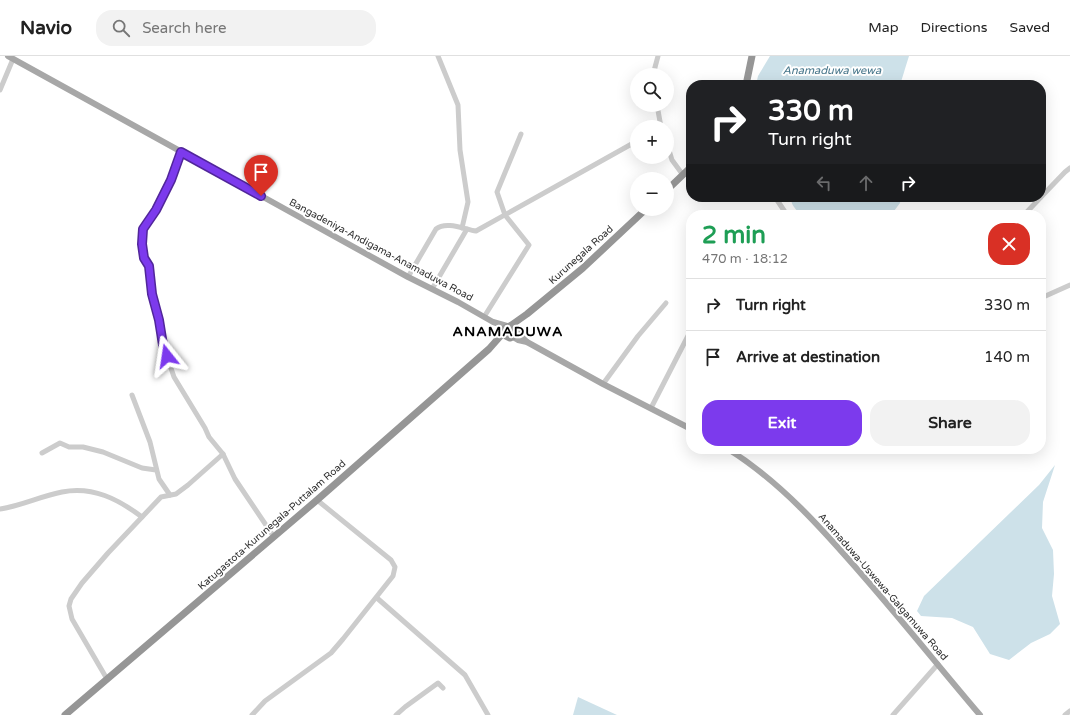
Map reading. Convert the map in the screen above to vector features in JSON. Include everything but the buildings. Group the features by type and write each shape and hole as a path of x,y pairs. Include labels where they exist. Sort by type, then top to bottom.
{"highway":[{"path":"747,80 752,56"},
{"path":"674,183 686,172"},
{"name":"Kurunegala Road","path":"507,328 527,314 583,268 639,216"},
{"name":"Kurunegala Road","path":"513,335 527,314"},
{"path":"507,328 515,328 513,335 506,336 507,328"},
{"name":"Katugastota-Kurunegala-Puttalam Road","path":"490,349 507,328"},
{"name":"Katugastota-Kurunegala-Puttalam Road","path":"65,715 317,500 490,349 513,335"}],"main road":[{"name":"Bangadeniya-Andigama-Anamaduwa Road","path":"10,57 408,277 484,317 493,322 498,328 507,328"},
{"path":"513,335 603,384 686,426"},
{"name":"Anamaduwa-Uswewa-Galgamuwa Road","path":"736,454 770,480 814,521 843,552 980,715"}],"street":[{"path":"432,289 465,229 468,202 460,150 458,105 438,56"},
{"path":"656,68 658,56"},
{"path":"0,90 10,57"},
{"path":"484,317 529,245 504,215 497,192 521,134"},
{"path":"408,277 436,229 440,225 476,231 630,145"},
{"path":"181,152 171,180 156,210 143,229 142,244 144,258 149,266 152,294 159,320 163,345 174,377 206,428 209,437 223,454 235,479 274,537"},
{"path":"674,163 683,175"},
{"path":"1046,192 1070,168"},
{"path":"1029,210 1036,202"},
{"path":"1046,296 1070,285"},
{"path":"603,384 638,336 666,303"},
{"path":"651,408 686,340"},
{"path":"132,395 150,442 159,479 170,495"},
{"path":"42,453 60,443 69,447 83,446 103,452 142,468 156,470"},
{"path":"106,679 72,619 69,606 71,599 82,583 108,553 162,497 176,494 223,454"},
{"path":"0,509 64,492 89,490 117,501 142,517"},
{"path":"252,715 265,702 331,653 393,576 395,567 391,560 317,500"},
{"path":"376,598 465,675 488,715"},
{"path":"893,715 938,664"},
{"path":"396,715 438,683 443,688"},
{"path":"1065,715 1070,711"}],"water":[{"name":"Anamaduwa wewa","path":"770,56 909,56 902,80 757,80"},
{"path":"792,202 900,202 895,210 797,210"},
{"path":"1055,465 1043,502 1042,528 1053,550 1054,574 1052,596 1060,624 1050,634 1031,643 1009,660 990,654 973,627 952,618 921,616 917,611 924,596 1039,485"},
{"path":"578,697 617,715 573,715"}],"district":[{"name":"ANAMADUWA","path":"508,331"}],"route":[{"path":"167,356 163,345 159,320 152,294 149,266 144,258 142,244 143,229 156,210 171,180 181,152 261,196"}]}
